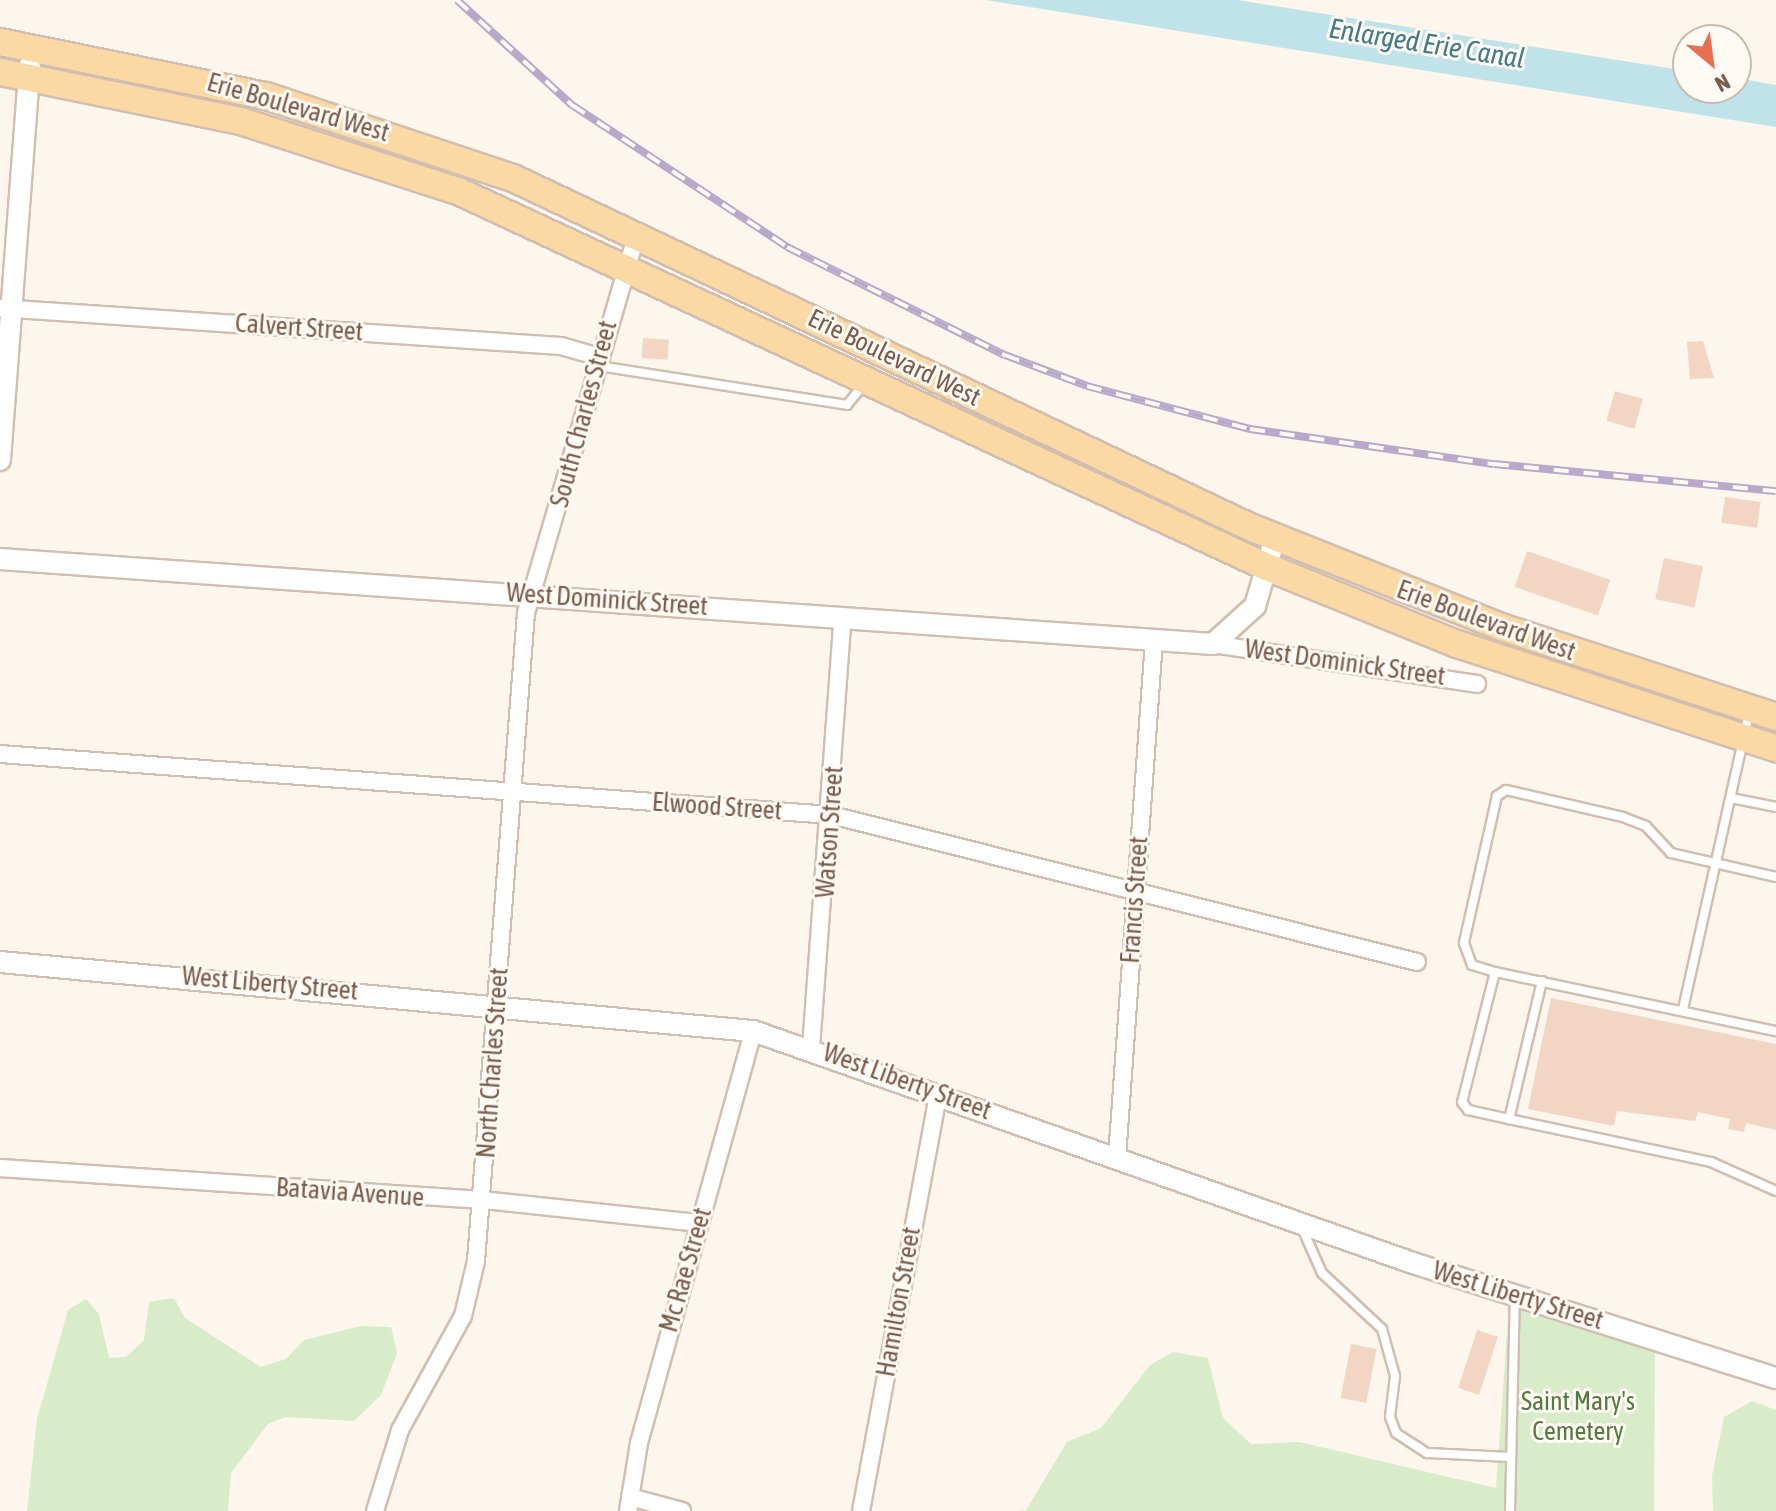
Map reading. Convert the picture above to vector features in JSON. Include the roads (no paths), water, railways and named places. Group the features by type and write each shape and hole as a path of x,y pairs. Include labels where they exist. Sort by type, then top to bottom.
{"main road":[{"name":"Erie Boulevard West","path":"0,42 183,75 369,127 513,178 1275,538 1504,628 1776,717"},
{"name":"Erie Boulevard West","path":"0,72 305,139 458,191 628,265 1267,567 1457,644 1776,748"}],"street":[{"path":"0,460 5,309 28,76 35,47"},
{"name":"South Charles Street","path":"531,595 595,361 637,234"},
{"name":"Calvert Street","path":"5,309 561,346 595,361"},
{"name":"West Dominick Street","path":"1213,644 1246,621 1275,538"},
{"name":"West Dominick Street","path":"0,559 1213,644 1477,684"},
{"name":"North Charles Street","path":"375,1511 400,1430 463,1316 483,1200 531,595"},
{"name":"Watson Street","path":"811,1048 831,815 843,617"},
{"name":"Francis Street","path":"1117,1158 1154,641"},
{"name":"Elwood Street","path":"0,754 831,815 1136,887 1417,962"},
{"name":"West Liberty Street","path":"0,962 497,1002 753,1031 811,1048 1301,1224 1776,1378"},
{"name":"Mc Rae Street","path":"629,1504 699,1223 753,1031"},
{"name":"Hamilton Street","path":"861,1511 938,1094"},
{"name":"Batavia Avenue","path":"0,1168 483,1200 699,1223"},
{"path":"629,1504 682,1511"}],"lane":[{"path":"595,361 847,405 868,380"},
{"path":"1683,1009 1749,709"},
{"path":"1776,877 1671,853 1646,826 1623,817 1506,790 1497,796 1464,943 1472,965 1495,972 1683,1009 1776,1031"},
{"path":"1731,798 1776,807"},
{"path":"1495,972 1462,1102 1468,1110 1711,1162 1776,1191"},
{"path":"1509,1119 1542,981"},
{"path":"1301,1224 1322,1273 1382,1329 1395,1376 1390,1417 1396,1433 1427,1453 1511,1457"},
{"path":"1510,1511 1515,1295"}],"water":[{"name":"Enlarged Erie Canal","path":"986,0 1237,0 1672,68 1672,104 1752,104 1752,81 1776,85 1776,127"}],"railway":[{"path":"457,0 572,105 787,247 1005,355 1087,386 1250,429 1494,464 1776,491"}],"park label":[{"name":"Saint Mary's Cemetery","path":"1578,1417"}]}
